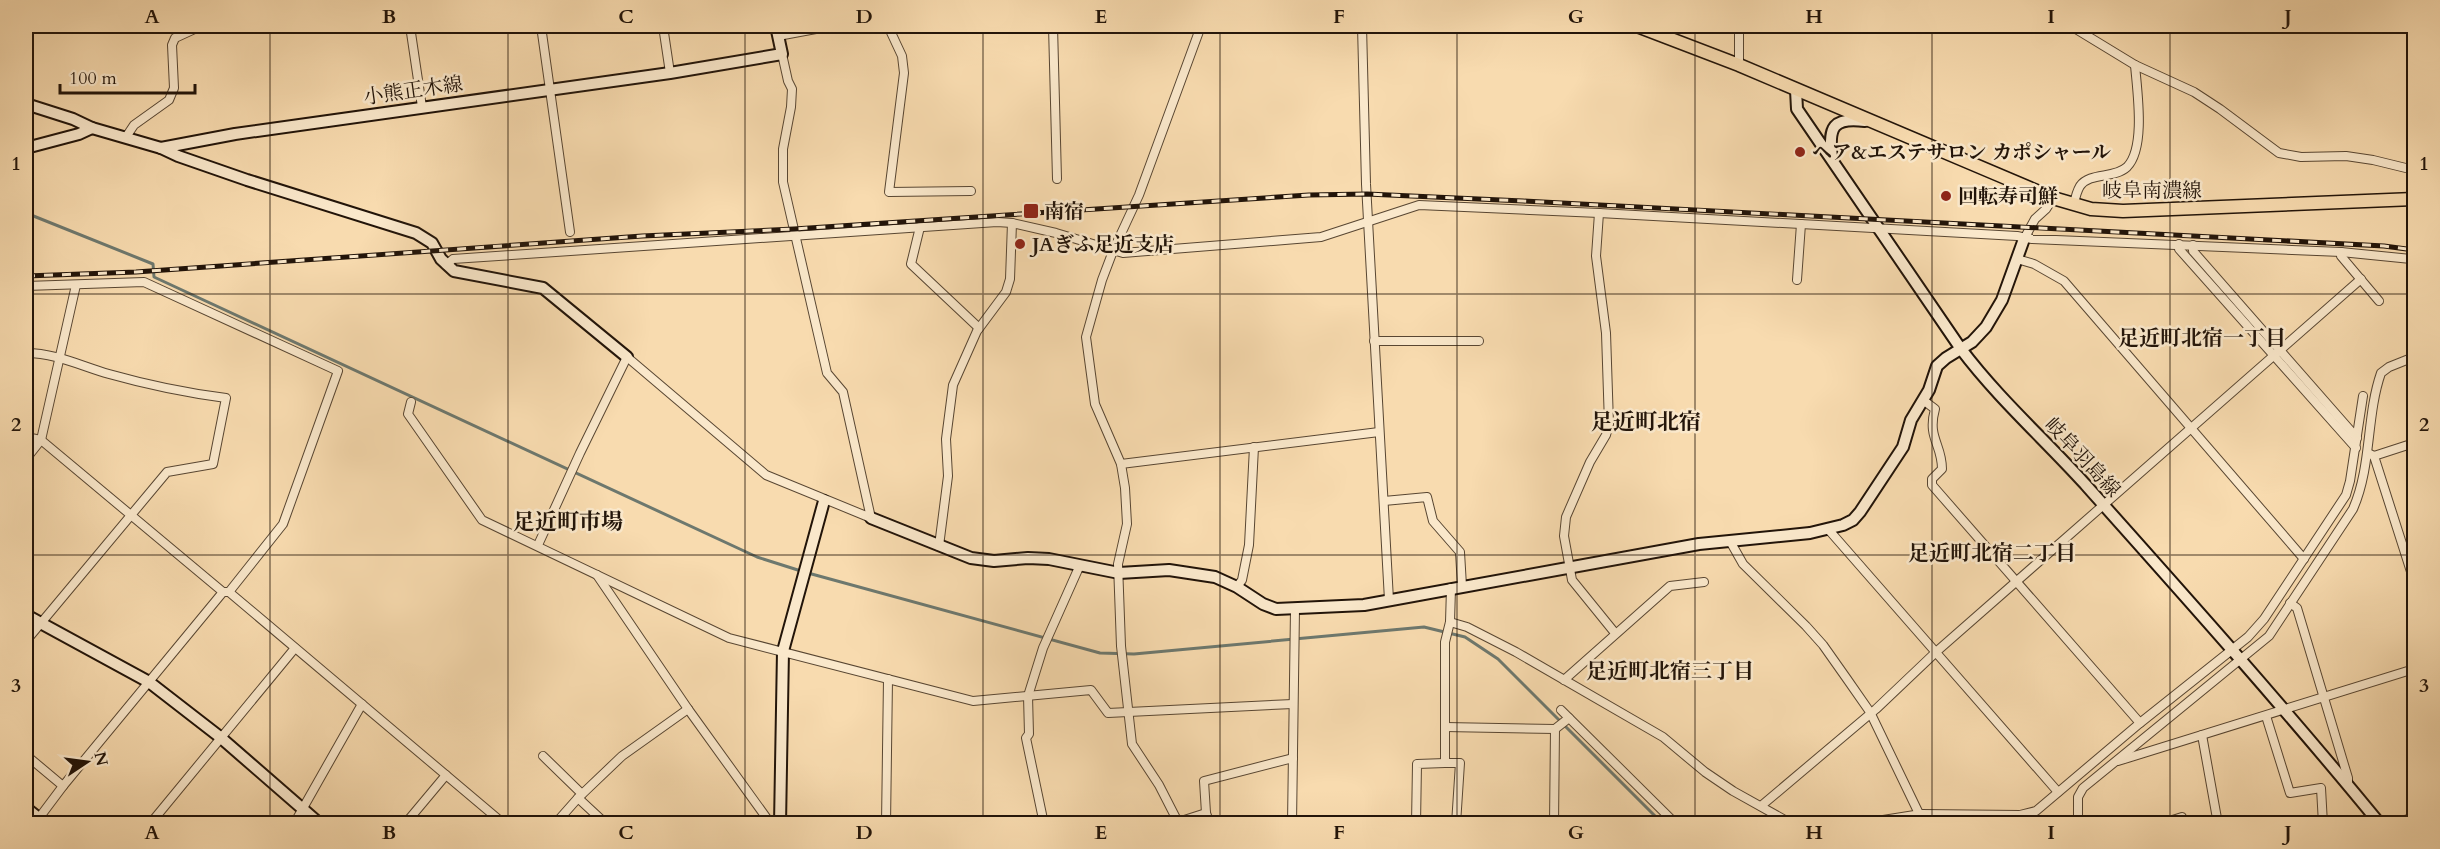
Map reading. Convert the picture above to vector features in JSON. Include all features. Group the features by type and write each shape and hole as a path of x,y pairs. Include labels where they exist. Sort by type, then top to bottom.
{"main road":[{"name":"岐阜南濃線","path":"1637,26 1739,65 2053,198 2091,209 2167,211 2415,199"}],"street":[{"path":"126,137 134,125 169,100 174,88 172,45 175,38 201,26"},
{"path":"410,26 422,107"},
{"path":"541,26 570,232"},
{"path":"663,26 670,73"},
{"path":"832,26 777,31 792,89 782,170 827,373 843,392 871,518"},
{"path":"888,26 902,56 904,73 890,192 971,191"},
{"path":"1053,26 1057,179"},
{"path":"1201,26 1139,195 1102,280 1086,337 1095,404 1121,464 1127,524 1118,564 1121,646 1132,744 1149,768 1179,823 1206,813"},
{"path":"1362,26 1368,221 1389,600"},
{"path":"1738,26 1739,65"},
{"path":"2071,26 2135,65 2194,92 2279,153 2301,157 2346,156 2373,159 2415,170"},
{"name":"小熊正木線","path":"26,104 92,128 161,148 235,134 670,73 782,54"},
{"path":"2074,204 2079,186 2088,180 2116,173 2127,166 2133,157 2138,126 2135,65"},
{"name":"岐阜羽島線","path":"1796,90 1797,109 1960,349 1985,381 2049,444 2348,784 2380,824"},
{"path":"1832,161 1830,139 1833,127 1842,121 1852,119 1878,123"},
{"path":"26,148 79,134 92,128"},
{"path":"161,148 238,177 416,233 432,243 449,269 462,274 543,288 766,475 824,501 971,558 994,561 1049,559 1119,573 1169,570 1191,573 1215,578 1237,587 1263,604 1276,609 1364,605 1698,544 1828,529 1853,520 1903,447 1911,420 1923,400 1937,366 1946,357 1972,342 1986,327 2002,300 2024,238 2035,219 2046,209 2053,198"},
{"path":"446,265 453,259 920,227 1012,223 1123,253 1321,237 1419,206 1599,213 2024,238 2341,252 2410,259"},
{"path":"1599,213 1596,256 1606,333 1609,423 1606,435 1590,462 1566,517 1564,536 1572,580 1615,633"},
{"path":"939,546 948,476 946,439 953,386 979,328 1006,292 1010,279 1012,223"},
{"path":"1797,280 1801,224"},
{"path":"920,227 911,264 979,328"},
{"path":"2179,244 2179,249 2356,448"},
{"path":"2193,245 2193,251 2357,438"},
{"path":"2341,252 2341,256 2379,301"},
{"path":"2017,259 2034,264 2064,280 2304,559"},
{"path":"1761,806 2361,279"},
{"path":"26,286 144,282 338,371 283,524 63,786 42,821 26,808"},
{"path":"26,459 41,440 76,285"},
{"path":"1374,341 1479,341"},
{"path":"26,353 61,357 142,384 226,398 213,464 167,472 26,641"},
{"path":"538,545 627,357"},
{"path":"2078,824 2078,797 2083,788 2269,636 2353,509 2371,455 2381,373 2389,367 2415,357"},
{"path":"1858,824 1921,814 2029,814 2036,811 2140,723 2248,637 2264,619 2346,495 2356,448 2363,396"},
{"path":"1923,400 1935,409 1931,432 1942,462 1942,469 1932,479 1932,485 2140,723"},
{"path":"411,402 408,414 483,520 729,638 973,701 1091,690 1108,713 1293,704"},
{"path":"1121,464 1379,432"},
{"path":"26,437 41,440 295,648 504,824"},
{"path":"2371,455 2415,443"},
{"path":"1237,587 1242,580 1249,545 1254,447"},
{"path":"2371,455 2415,581"},
{"path":"1384,501 1427,496 1433,521 1460,552 1457,587 1445,642 1445,763"},
{"path":"780,823 783,651 824,501"},
{"path":"1828,529 2058,792"},
{"path":"1730,541 1743,564 1823,645 1870,712 1924,824"},
{"path":"1044,824 1026,738 1029,734 1028,696 1043,648 1080,565"},
{"path":"596,574 688,709 768,820 780,823 897,824"},
{"path":"1564,680 1670,586 1704,582"},
{"path":"2290,603 2296,608 2348,784"},
{"path":"1292,824 1295,609"},
{"path":"26,615 149,682 220,737 320,824"},
{"path":"1450,622 1506,647 1663,737 1705,772 1733,791 1792,824"},
{"path":"150,824 295,648"},
{"path":"2113,762 2415,669"},
{"path":"886,823 888,679"},
{"path":"294,824 362,704"},
{"path":"555,824 580,796 622,756 688,709"},
{"path":"1561,710 1676,824"},
{"path":"2266,716 2290,793 2321,788 2323,824"},
{"path":"1445,727 1556,729 1569,718"},
{"path":"1554,824 1556,729"},
{"path":"2202,735 2218,824"},
{"path":"26,755 63,786"},
{"path":"543,756 606,824"},
{"path":"1210,824 1206,813 1204,782 1293,758"},
{"path":"1416,824 1417,764 1460,763 1456,824"},
{"path":"405,824 446,775"},
{"path":"2393,824 2415,817"},
{"path":"2160,824 2182,818 2183,824"}],"waterway":[{"path":"26,213 153,264 154,277 757,557 801,571"},
{"path":"808,573 1100,653 1134,654 1424,627 1465,637 1498,659 1663,824"}],"railway":[{"path":"26,276 136,272 642,236 794,229 1309,195 1367,194 2384,246 2414,250"}],"place":[{"name":"ヘア&エステサロン カポシャール","path":"1800,152"},
{"name":"回転寿司鮮","path":"1946,196"},
{"name":"南宿","path":"1031,211"},
{"name":"JAぎふ足近支店","path":"1020,244"}],"district":[{"name":"足近町北宿一丁目","path":"2202,338"},
{"name":"足近町北宿","path":"1646,421"},
{"name":"足近町市場","path":"568,521"},
{"name":"足近町北宿二丁目","path":"1992,553"},
{"name":"足近町北宿三丁目","path":"1670,671"}]}
